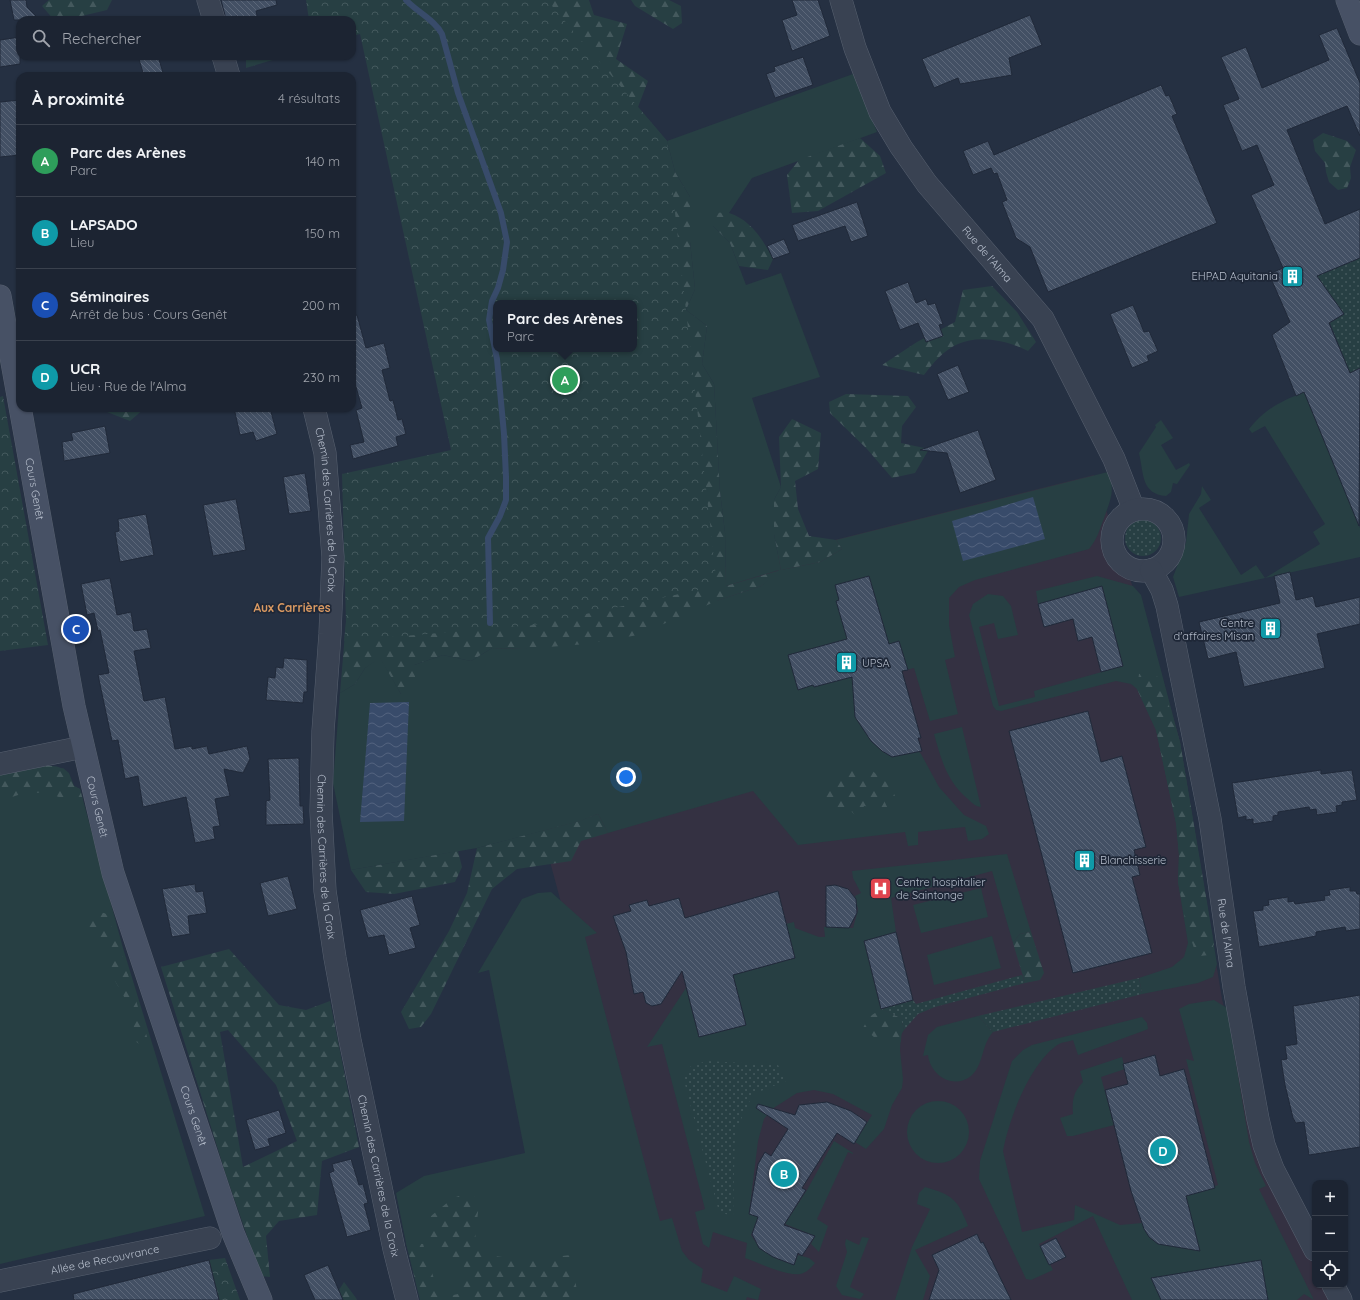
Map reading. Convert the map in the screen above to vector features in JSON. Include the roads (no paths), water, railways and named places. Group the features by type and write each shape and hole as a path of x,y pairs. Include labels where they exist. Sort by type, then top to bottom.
{"main road":[{"path":"1347,0 1360,34"},
{"name":"Cours Genêt","path":"0,296 16,390"},
{"name":"Cours Genêt","path":"20,412 83,747 113,873 233,1233 261,1300"}],"street":[{"path":"208,0 213,16"},
{"name":"Rue de l'Alma","path":"841,3 854,48 880,112 927,184 1043,319 1114,459 1134,510"},
{"path":"224,60 227,72"},
{"name":"Chemin des Carrières de la Croix","path":"315,412 325,453 333,557 330,634 322,731 321,811 325,891 335,958 350,1040 394,1249 408,1300"},
{"path":"1134,510 1147,510 1160,514 1172,529 1174,539 1168,559 1160,566 1151,570 1141,571 1130,569 1122,563 1115,554 1112,546 1112,537 1117,524 1126,514 1134,510"},
{"name":"Rue de l'Alma","path":"1151,570 1162,590 1167,606 1210,819 1234,988 1264,1145 1273,1169 1312,1244"},
{"path":"0,764 83,747"},
{"name":"Allée de Recouvrance","path":"0,1282 210,1238"},
{"path":"1335,1288 1341,1300"}],"water":[{"path":"1033,497 1045,539 963,561 952,521"},
{"path":"409,702 404,821 360,822 370,703"}],"waterway":[{"path":"406,0 435,24 442,34 458,93 501,213 507,242 503,270 498,288 492,301 489,320 493,340"},
{"path":"490,623 488,538 500,516 506,500 504,434 496,352"}],"place":[{"name":"EHPAD Aquitania","path":"1293,276"},
{"name":"Parc des Arènes","path":"565,380"},
{"name":"Séminaires","path":"76,629"},
{"name":"Centre d'affaires Misan","path":"1270,629"},
{"name":"UPSA","path":"846,663"},
{"name":"Blanchisserie","path":"1085,860"},
{"name":"Centre hospitalier de Saintonge","path":"881,888"},
{"name":"UCR","path":"1163,1151"},
{"name":"LAPSADO","path":"784,1174"}],"district":[{"name":"Aux Carrières","path":"292,607"}]}
